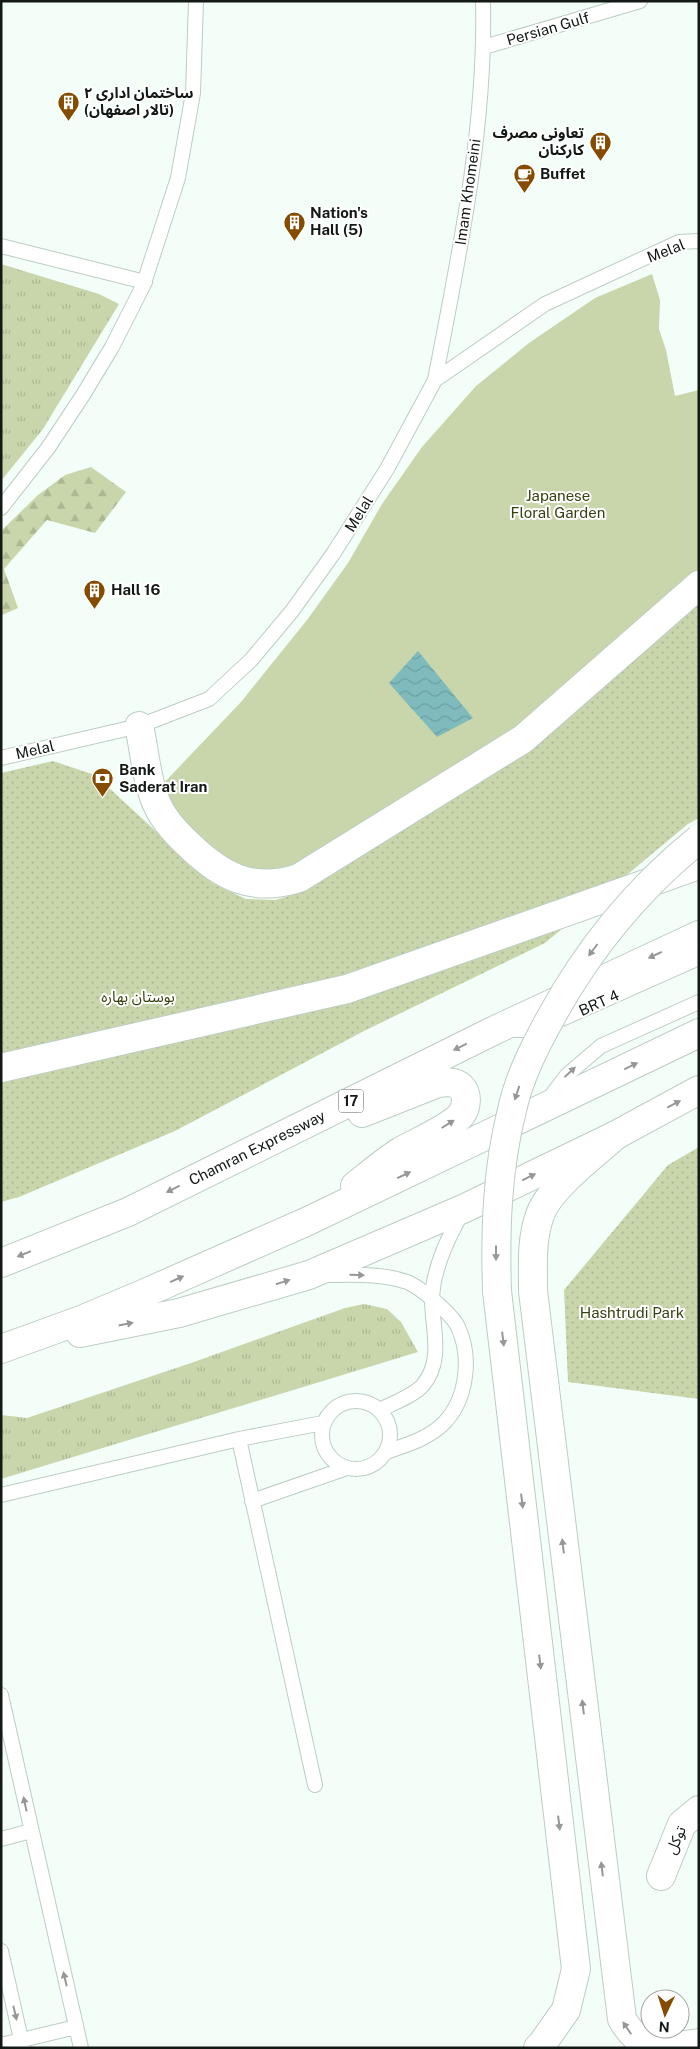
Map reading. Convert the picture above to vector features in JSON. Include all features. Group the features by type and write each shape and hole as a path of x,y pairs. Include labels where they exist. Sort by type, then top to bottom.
{"main road":[{"path":"139,726 153,796 161,814 174,831 206,861 237,879 267,885 281,884 298,878 523,740 699,586"},
{"path":"538,2048 566,2010 576,1969 497,1291 496,1224 504,1144 512,1108 530,1060 566,990 585,960 648,884 676,857 699,839"},
{"path":"1,1068 347,989 699,865"},
{"name":"Chamran Expressway","path":"1,1263 128,1212 495,1030 699,935"},
{"path":"6,1348 134,1298 308,1221 699,1033"},
{"path":"259,1146 377,1108 438,1083 450,1082 460,1086 466,1097 466,1106 461,1115 453,1122 400,1152 308,1221"},
{"path":"6,1348 179,1313 309,1274 465,1208 616,1135 699,1090"},
{"path":"616,1135 550,1195 540,1214 535,1233 532,1258 533,1291 622,2020 631,2035 646,2042 667,2047 699,2043"},
{"name":"توکل","path":"661,1876 682,1824 699,1810"}],"lane":[{"path":"1,508 48,448 83,396 112,348 145,282 180,169 193,93 196,1"},
{"name":"Imam Khomeini","path":"435,380 468,203 484,47 483,1"},
{"name":"Persian Gulf","path":"484,47 640,1"},
{"name":"Melal","path":"1,758 139,726 209,698 250,660 292,611 334,554 387,469 435,380 545,304 679,242 699,241"},
{"path":"1,246 145,282"},
{"name":"BRT 4","path":"495,1030 530,1030 564,1018 699,958"},
{"path":"540,1110 567,1075 601,1046 699,1002"},
{"path":"380,1410 422,1386 432,1370 436,1337 432,1298 439,1263 448,1237 465,1208"},
{"path":"309,1274 369,1275 407,1282 432,1298 457,1326 464,1346 464,1381 459,1401 442,1425 419,1441 386,1452"},
{"path":"359,1400 370,1403 380,1410 390,1430 390,1441 386,1452 379,1460 369,1466 358,1469 346,1468 336,1463 328,1455 323,1445 321,1434 323,1423 329,1413 337,1405 359,1400"},
{"path":"1,1495 239,1439 323,1423"},
{"path":"239,1439 315,1785"},
{"path":"252,1501 346,1468"},
{"path":"1,1695 81,2048"},
{"path":"1,1839 31,1831"},
{"path":"1,1952 22,2044"},
{"path":"1,2045 22,2044 76,2027"}],"green space":[{"path":"1,264 99,294 119,304 43,429 1,481"},
{"name":"Japanese Floral Garden","path":"652,274 660,300 659,329 666,350 675,396 699,390 699,568 512,736 288,872 268,879 213,861 159,788 241,702 307,620 348,563 382,504 422,447 476,386 529,343 595,298"},
{"path":"91,467 126,492 95,533 47,520 4,569 18,608 2,615 1,531 38,495 65,475"},
{"name":"بوستان بهاره","path":"699,597 699,818 688,824 545,943 364,1031 175,1131 19,1197 1,1202 1,773 53,761 95,775 212,883 246,899 275,900 300,893 450,800"},
{"name":"Hashtrudi Park","path":"699,1147 699,1399 568,1382 564,1290 668,1165"},
{"path":"364,1304 387,1309 401,1322 418,1352 1,1479 1,1415 27,1418 191,1363 345,1308"}],"water":[{"path":"418,651 473,718 437,737 389,683"}],"place":[{"name":"ساختمان اداری ۲ (تالار اصفهان)","path":"68,121"},
{"name":"تعاونی مصرف کارکنان","path":"600,161"},
{"name":"Buffet","path":"524,193"},
{"name":"Nation's Hall (5)","path":"294,241"},
{"name":"Hall 16","path":"95,609"},
{"name":"Bank Saderat Iran","path":"103,798"}]}
